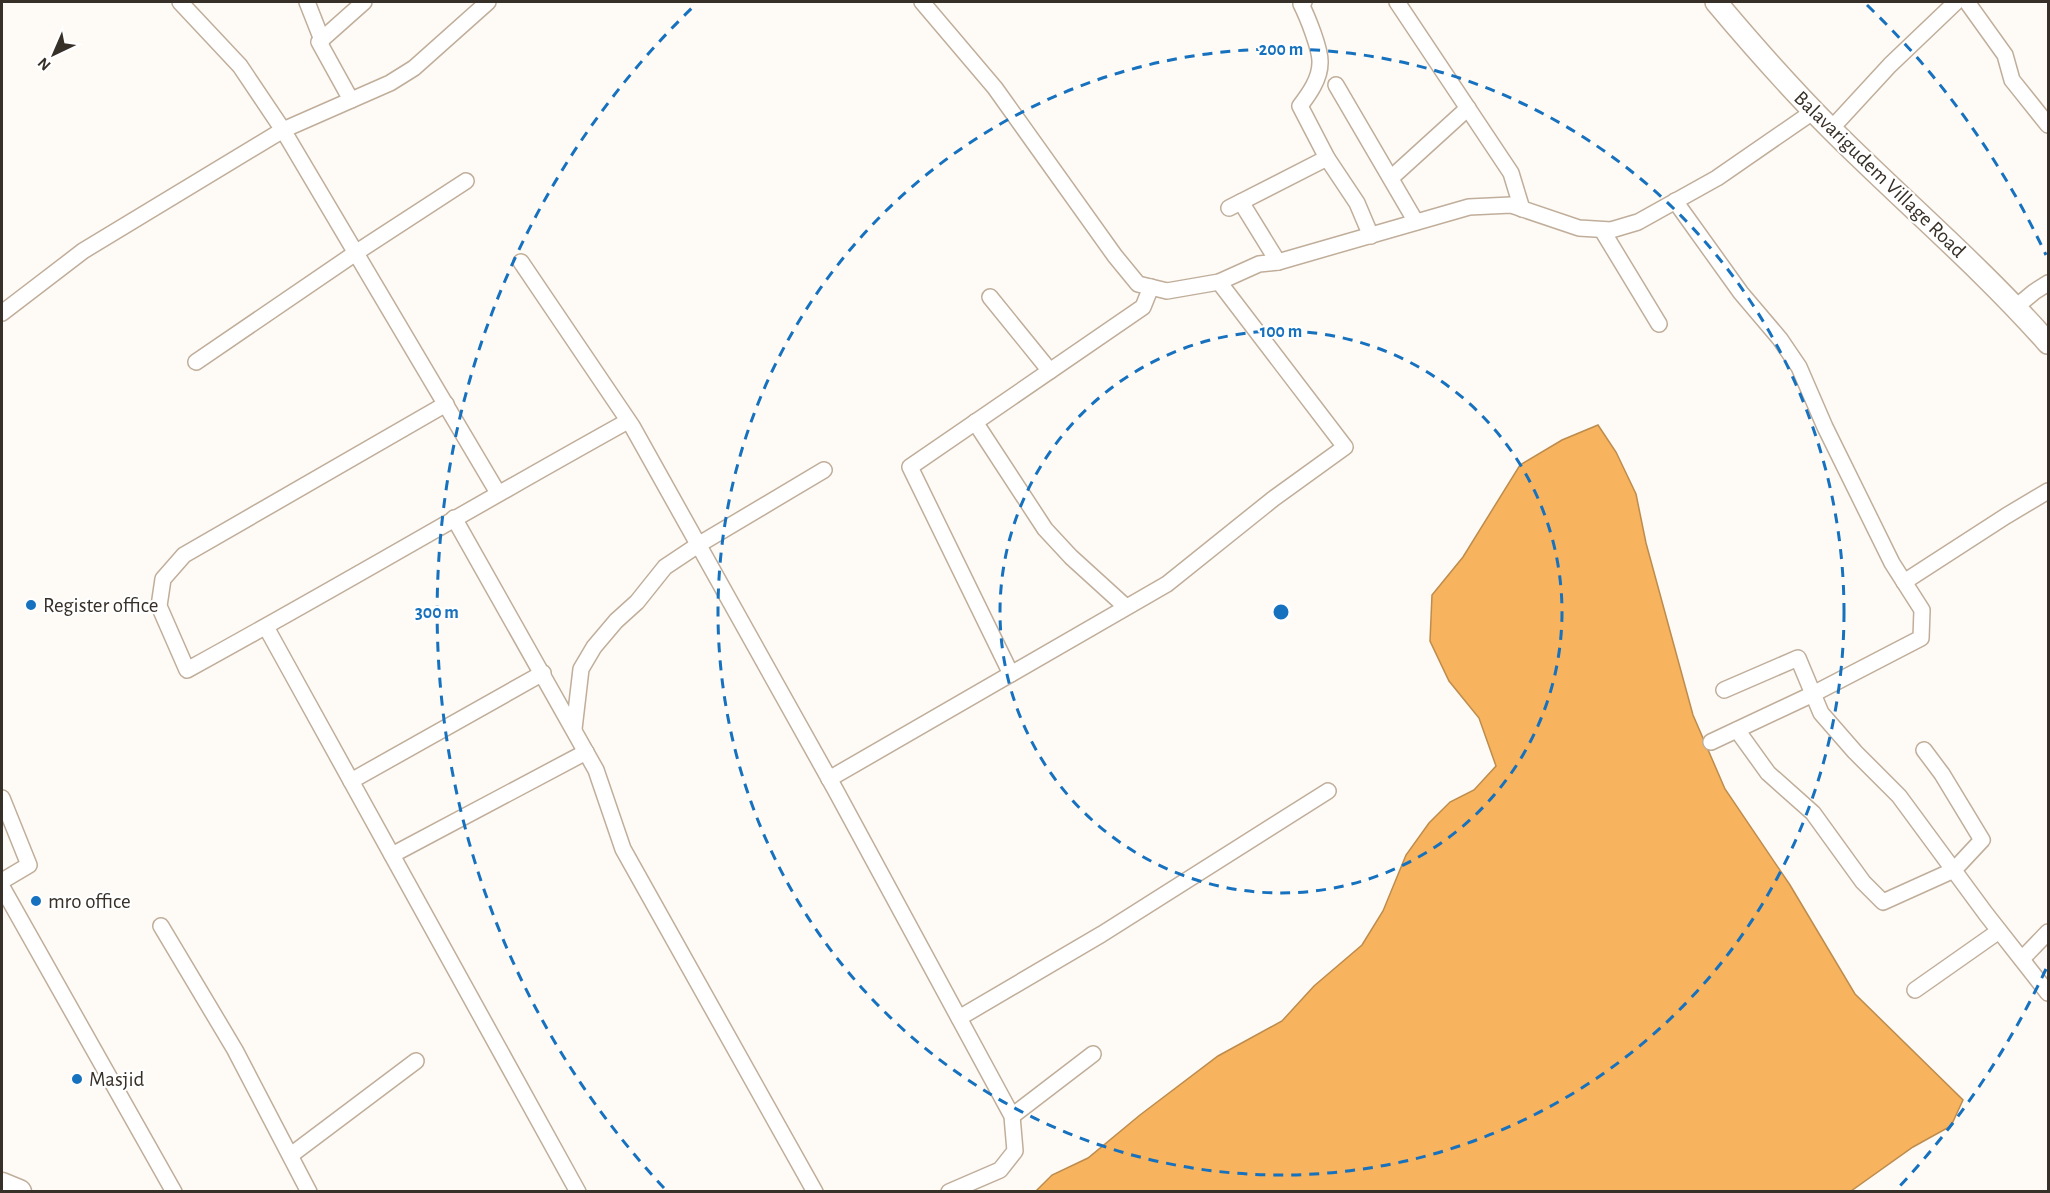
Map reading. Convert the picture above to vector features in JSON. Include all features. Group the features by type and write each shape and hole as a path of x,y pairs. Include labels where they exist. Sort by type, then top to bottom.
{"main road":[{"path":"2,1185 18,1191"}],"street":[{"path":"180,2 240,66 283,129 498,493"},
{"path":"308,2 322,40"},
{"path":"351,100 319,42 364,2"},
{"path":"2,313 83,251 283,129 390,82 414,68 488,2"},
{"path":"922,2 995,88 1114,256 1138,284 1167,291 1219,282 1259,264 1278,262 1469,207 1511,205 1579,228 1611,230 1638,222 1716,178 1814,111"},
{"path":"1304,2 1301,4 1309,19 1320,63 1314,87 1300,106 1327,158 1357,203 1371,236"},
{"path":"1397,2 1511,172 1522,209"},
{"name":"Balavarigudem Village Road","path":"1716,2 1762,57 1814,111 2016,307 2049,343"},
{"path":"1832,129 1890,65 1956,2"},
{"path":"1967,2 2005,55 2012,80 2049,125"},
{"path":"1336,85 1416,222"},
{"path":"1391,178 1468,108"},
{"path":"1278,262 1235,205 1327,158"},
{"path":"196,362 357,252 466,182"},
{"path":"1675,201 1741,293 1780,339 1799,367 1825,427 1892,563 1922,610 1921,638 1813,694 1711,742"},
{"path":"1602,230 1659,324"},
{"path":"521,262 628,421 829,779 1012,1116 1015,1151 1000,1170 949,1191"},
{"path":"829,779 1167,584 1273,499 1345,447 1219,282"},
{"path":"2016,307 2049,283"},
{"path":"1011,674 910,467 1143,307 1151,287"},
{"path":"990,297 1050,371"},
{"path":"446,404 184,555 163,579 159,606 187,670 628,421"},
{"path":"975,422 1045,530 1126,607"},
{"path":"574,729 581,669 594,646 637,602 665,567 824,470"},
{"path":"1904,582 2049,491"},
{"path":"454,518 586,752 604,792 622,849 815,1191"},
{"path":"266,627 578,1191"},
{"path":"1724,690 1798,658 1821,713 1855,752 1899,796 2049,993"},
{"path":"351,781 543,673"},
{"path":"1737,730 1768,772 1813,813 1863,882 1883,902 1954,870 1982,840 1942,774 1924,750"},
{"path":"392,855 586,752"},
{"path":"959,1018 1102,934 1328,791"},
{"path":"2,798 29,865 2,881"},
{"path":"2,887 174,1191"},
{"path":"161,926 235,1050 309,1191"},
{"path":"1915,990 2000,931"},
{"path":"2022,959 2049,932"},
{"path":"1012,1116 1093,1054"},
{"path":"291,1155 416,1061"}],"shaded area":[{"path":"1598,425 1616,452 1636,494 1646,543 1693,715 1725,789 1790,885 1855,994 1963,1100 1951,1126 1913,1147 1851,1191 1035,1192 1052,1175 1088,1158 1218,1056 1282,1021 1314,986 1362,945 1383,911 1406,855 1429,823 1450,802 1474,790 1496,766 1479,718 1449,681 1430,641 1432,595 1463,557 1520,465 1562,440"}],"place":[{"name":"Register office","path":"31,605"},
{"name":"mro office","path":"36,901"},
{"name":"Masjid","path":"77,1079"}]}
